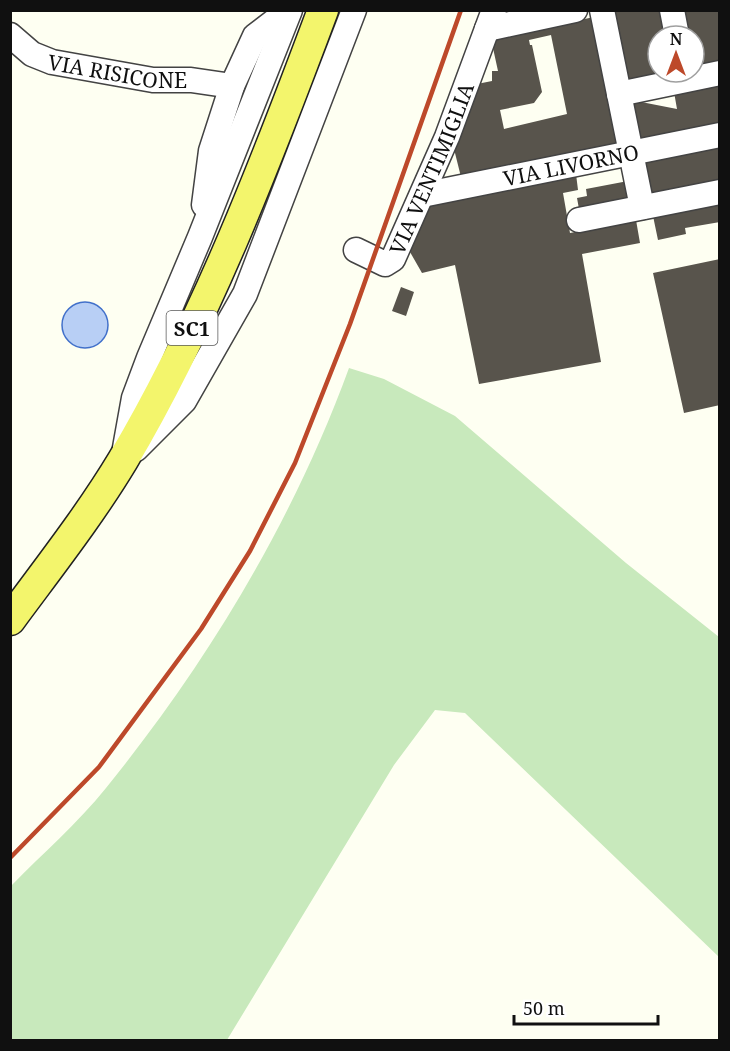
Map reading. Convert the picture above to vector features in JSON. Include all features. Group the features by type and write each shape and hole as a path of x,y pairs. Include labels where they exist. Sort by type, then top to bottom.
{"main road":[{"name":"SC1","path":"10,620 123,461 204,303 296,84 323,10"}],"street":[{"path":"200,237 211,151 232,86 255,36 289,10"},
{"path":"123,461 134,398 289,10"},
{"path":"123,461 184,401 245,294 354,10"},
{"path":"488,26 575,10"},
{"path":"602,10 642,207"},
{"name":"VIA VENTIMIGLIA","path":"356,250 385,264 393,259 447,137 488,26"},
{"name":"VIA RISICONE","path":"10,35 32,54 52,62 153,80 191,80 232,86"},
{"path":"619,94 656,84"},
{"name":"VIA LIVORNO","path":"422,195 720,135"},
{"path":"579,220 720,192"}],"green space":[{"path":"349,368 384,379 455,416 626,563 719,637 719,957 465,713 435,710 394,765 227,1040 11,1040 11,886 72,826 106,788 179,691 213,640 245,588 302,480"}],"water":[{"path":"85,302 94,303 102,308 107,316 107,334 102,342 94,347 85,348 76,347 68,342 63,334 62,325 63,316 68,308 76,303"}],"building":[{"path":"661,10 664,24 646,24 646,79 628,84 613,12"},
{"path":"682,10 720,10 720,63 706,66 706,24 685,24"},
{"path":"594,17 620,145 461,177 452,141 477,84 492,81 492,71 498,71 491,39","holes":["551,35 567,114 504,129 500,110 534,103 542,92 529,40"]},
{"path":"720,82 720,125 638,142 631,100 677,109 674,92"},
{"path":"720,145 720,182 650,196 643,160"},
{"path":"576,174 578,190 563,193 570,233 636,220 640,243 582,254 601,362 479,384 455,265 422,273 406,245 424,206"},
{"path":"628,181 631,200 579,209 577,198 587,196 586,189"},
{"path":"720,202 720,222 685,228 686,234 658,240 653,216"},
{"path":"720,259 720,405 684,413 653,273"},
{"path":"401,287 414,292 406,316 392,311"}],"railway":[{"path":"10,858 99,767 201,629 250,551 295,463 350,324 461,10"}]}
